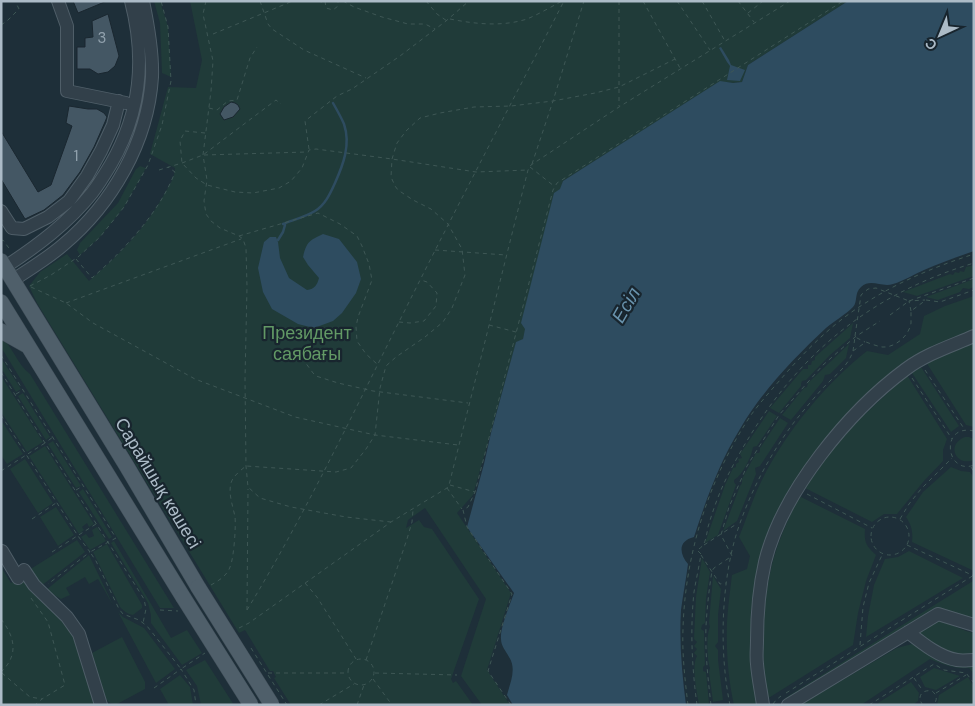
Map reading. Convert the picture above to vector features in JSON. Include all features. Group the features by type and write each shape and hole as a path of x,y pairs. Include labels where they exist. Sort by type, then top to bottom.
{"main road":[{"name":"Сарайшық көшесі","path":"5,263 7,284 121,456 204,586 272,705"},
{"path":"1,302 181,604 251,705"},
{"path":"1,331 29,347"}],"street":[{"path":"58,1 67,26 67,91 136,105"},
{"path":"5,263 50,235 78,209 93,192 118,152 136,105 139,84 136,25 131,1"},
{"path":"7,284 64,245 91,219 106,200 132,156 147,110 152,75 147,21 142,1"},
{"path":"1,211 12,228 24,229 48,217 69,201 87,176 101,151 113,125 119,101"},
{"path":"763,705 757,663 757,608 766,561 777,527 798,489 812,466 835,437 869,400 906,369 919,361 974,336"},
{"path":"1,551 34,592 67,617 80,634 101,705"},
{"path":"788,705 938,614 974,625"},
{"path":"908,632 944,656 957,660 974,660"}],"path":[{"path":"1,25 19,9 15,1"},
{"path":"206,1 203,14 213,62 203,155 207,180 204,201 206,214 220,228 243,239 246,248 247,610 272,569 347,428 364,389 563,1"},
{"path":"260,1 268,24 272,29 304,50 366,79"},
{"path":"208,36 292,1"},
{"path":"318,1 325,2 326,8 330,10 335,10 338,3"},
{"path":"343,1 382,17 408,24 425,24 435,30"},
{"path":"426,1 446,21"},
{"path":"205,133 184,131 180,141 182,163 196,178 206,184 235,192 253,192 279,188 290,181 302,168 308,151 305,121 337,96 400,56 469,1"},
{"path":"446,21 450,19 473,24 512,22 528,18 563,1"},
{"path":"238,629 391,522 449,485 528,170 553,100 584,1"},
{"path":"618,1 619,107"},
{"path":"643,1 680,69"},
{"path":"677,1 710,50"},
{"path":"702,1 725,41"},
{"path":"738,1 754,23"},
{"path":"747,14 763,1"},
{"path":"531,166 619,107 790,1"},
{"path":"463,510 468,507 475,492 554,186 843,1"},
{"path":"208,108 217,110 228,101 237,100 250,58 256,47"},
{"path":"204,586 223,577 230,568 235,536 235,518 230,495 231,482 240,471 246,466 324,472 336,472 351,468 375,435 380,392 386,366 443,322 452,308 465,275 462,249 448,224 431,209 398,190 391,177 392,159 397,143 406,131 420,118 474,107 510,106 553,100 619,87 675,59"},
{"path":"159,170 203,155 276,100 281,104"},
{"path":"203,155 243,155 316,150 476,172 528,170"},
{"path":"531,166 554,186"},
{"path":"76,259 92,278 132,240 162,197 175,172 168,167"},
{"path":"239,236 318,213 340,224 356,236 369,264 372,280 358,317 356,328 357,341 366,354 377,364"},
{"path":"66,303 243,239"},
{"path":"1,241 3,240 5,263"},
{"path":"435,250 507,255"},
{"path":"688,705 683,628 689,571 694,548 704,512 718,474 752,414 779,381 818,340 859,306 932,269 974,254"},
{"path":"703,546 725,480 742,447 768,408 818,350 840,331 894,295 907,288 974,263"},
{"path":"890,315 909,301 974,278"},
{"path":"399,322 424,322 436,306 437,293 427,282 420,279"},
{"path":"29,286 66,303 93,323 195,379 295,417 375,435 459,445"},
{"path":"853,351 861,295 868,289 876,288 909,301 926,300"},
{"path":"909,301 911,311"},
{"path":"711,705 707,668 706,628 712,571 732,556 721,534 729,507 747,466 779,415 799,392 854,337 880,321"},
{"path":"489,325 516,332"},
{"path":"854,337 866,342"},
{"path":"1,354 116,538 90,552 34,592 48,622 66,685 35,705"},
{"path":"302,358 316,376 338,383 380,392 469,403"},
{"path":"919,361 965,430"},
{"path":"906,369 952,439"},
{"path":"1,372 144,599 146,609 143,623"},
{"path":"15,395 24,390"},
{"path":"1,415 96,561 119,609 123,614 139,620 147,626 181,669 194,690 196,705"},
{"path":"974,432 965,430 960,432 952,439 950,446 952,458 962,465 970,467 974,472"},
{"path":"1,470 54,437"},
{"path":"899,520 921,489 952,458"},
{"path":"970,467 974,465"},
{"path":"449,485 475,492"},
{"path":"76,491 84,486"},
{"path":"248,487 260,498 291,507 346,517 391,522"},
{"path":"447,488 463,510 467,527 512,594 488,671 511,705"},
{"path":"798,489 873,528"},
{"path":"32,519 57,503"},
{"path":"366,660 407,540 413,509"},
{"path":"886,518 899,520 908,529 909,535 902,551 891,555 875,548 871,536 875,524 886,518"},
{"path":"52,552 97,524"},
{"path":"697,550 735,525 739,527"},
{"path":"906,544 973,576"},
{"path":"694,548 701,554 720,584 726,583"},
{"path":"860,646 863,607 869,583 883,553"},
{"path":"697,705 694,686 692,624 694,592 701,554"},
{"path":"773,705 776,700 973,576"},
{"path":"305,583 317,597 356,659"},
{"path":"160,610 181,604"},
{"path":"1,619 10,632 14,651 11,660 2,672 30,697 42,699"},
{"path":"248,644 287,705"},
{"path":"361,658 372,664 374,673 371,681 358,685 348,677 349,664 356,659 361,658"},
{"path":"870,705 934,664 944,670 968,674 974,683"},
{"path":"154,688 181,669"},
{"path":"267,673 347,673"},
{"path":"374,673 456,675"},
{"path":"935,694 968,674"},
{"path":"913,677 923,692"},
{"path":"372,678 392,705"},
{"path":"319,705 354,683"},
{"path":"358,704 364,684"},
{"path":"923,705 920,698 923,692 930,690 935,694 936,701 933,705"},
{"path":"917,705 921,702"}],"green space":[{"path":"154,1 160,1 168,27 171,77 162,73 160,23"},
{"name":"Президент саябағы","path":"190,1 848,1 748,65 742,82 720,82 563,181 523,339 516,343 473,495 457,513 511,593 487,670 510,705 482,705 461,676 486,599 425,508 408,520 406,528 419,520 424,527 432,529 479,599 451,679 453,683 456,681 473,705 291,705 274,678 276,677 273,671 270,671 245,630 239,633 37,303 29,286 40,272 67,254 89,281 141,229 169,187 175,168 150,154 168,87 196,88 202,60"},
{"path":"140,166 146,168 124,207 100,237 80,255 77,250 80,243 118,203 136,169"},
{"path":"974,265 974,276 917,296 903,292 950,274 953,275 955,272 964,272 966,267"},
{"path":"974,279 974,287 969,289 963,288 960,292 938,300 926,297"},
{"path":"974,296 974,330 932,348 892,373 867,393 814,458 759,581 757,705 734,705 727,643 727,616 732,575 747,569 750,556 739,537 757,490 770,465 806,412 851,364 867,351 888,355 920,334 924,316"},
{"path":"853,323 850,338 830,355 806,380 802,381 801,386 779,413 770,408 803,369 808,369 808,365 811,365 815,357"},
{"path":"1,337 30,374 174,608 160,608 1,347"},
{"path":"974,342 974,427 966,425 926,362"},
{"path":"849,344 846,358 830,374 825,375 823,381 791,420 782,415 804,388 807,387 808,383"},
{"path":"1,358 21,389 16,392 1,368"},
{"path":"921,367 959,426 951,432 912,373"},
{"path":"907,375 947,439 943,450 943,461 897,514 884,514 872,522 805,488 832,450 850,429"},
{"path":"1,376 43,442 27,452 1,412"},
{"path":"23,393 50,437 46,440 18,396"},
{"path":"769,411 777,416 757,446 753,447 746,465 734,480 736,485 718,535 705,543 725,485 733,468 739,462 738,459 742,458 740,454"},
{"path":"780,418 788,423 760,466 755,468 756,474 737,521 723,531 742,479 756,453 759,453 760,448"},
{"path":"1,420 23,454 7,464 1,455"},
{"path":"965,437 974,439 974,460 962,460 955,454 954,449 956,445 959,440"},
{"path":"53,441 81,486 76,488 48,444"},
{"path":"45,446 94,524 89,527 87,523 82,527 84,530 79,534 29,456"},
{"path":"25,459 53,503 38,513 10,469"},
{"path":"951,467 970,472 974,478 974,571 912,542 912,529 906,517 923,492"},
{"path":"83,489 112,537 109,539 79,492"},
{"path":"799,496 865,529 866,544 876,555 866,581 853,645 767,699 763,646 764,610 776,549"},
{"path":"56,507 74,535 58,546 40,517"},
{"path":"97,527 106,541 90,550 81,537 86,534 89,538 94,536 92,530"},
{"path":"77,540 85,552 41,586 29,570"},
{"path":"114,541 171,638 187,630 202,653 182,665 151,623 148,603 111,543"},
{"path":"107,544 142,605 142,608 133,615 120,607 93,552"},
{"path":"909,551 963,578 866,637 874,585 885,559 898,557"},
{"path":"89,555 113,605 98,579 89,584 85,577 66,588 70,595 61,599 46,590"},
{"path":"702,558 710,572 705,623 701,629 704,631 705,665 703,671 706,672 709,703 706,705 699,705 694,673 697,656 694,653 697,649 694,646 697,642 694,639 696,597"},
{"path":"1,567 11,583 21,577 73,633 95,705 1,705"},
{"path":"713,576 721,589 718,615 718,642 715,646 718,650 723,700 713,702 707,648"},
{"path":"973,581 974,621 937,610 788,701 785,698"},
{"path":"118,612 123,617 144,628 175,669 156,683"},
{"path":"937,619 974,633 974,654 956,654 942,650 916,631"},
{"path":"122,637 145,682 145,689 117,704 113,704 106,699 92,653"},
{"path":"912,644 931,654 974,663 974,674 969,668 950,666 930,659 861,705 800,705 897,648"},
{"path":"205,660 234,705 201,705 197,686 186,670"},
{"path":"934,668 960,676 936,690 925,687 920,677"},
{"path":"180,675 190,687 193,705 169,705 160,689"},
{"path":"968,677 974,687 974,705 937,705 939,695"},
{"path":"911,682 919,693 918,701 913,705 879,705 878,703"}],"water":[{"name":"Есіл","path":"848,1 974,1 974,251 930,267 897,283 889,285 865,284 859,289 853,307 826,328 791,363 768,388 749,415 719,468 694,537 685,541 682,548 683,556 688,564 680,622 681,658 686,705 513,705 507,695 512,676 512,666 501,642 501,634 514,593 467,527 516,342 523,339 525,329 521,323 554,193 560,189 563,181 720,81 742,82 748,65"},
{"path":"721,47 731,65 745,70 740,81 727,80 730,66 719,48"},
{"path":"323,234 339,239 357,262 361,279 356,293 342,313 333,321 314,328 298,324 272,309 263,292 258,268 264,242 270,237 276,237 280,258 289,278 307,290 314,288 319,278 303,257 309,242"}],"building":[{"path":"73,1 107,1 78,13"},
{"path":"108,14 119,56 115,66 108,72 98,74 90,69 77,69 77,47 85,47 85,38 93,37 92,21"},
{"path":"231,102 238,105 240,109 233,117 224,120 220,114 224,107"},
{"path":"69,106 97,109 107,117 94,147 80,172 63,195 44,210 25,219 1,179 1,131 38,192 51,185 72,126 66,123"}],"waterway":[{"path":"283,224 319,209 327,199 338,176 345,155 347,140 344,124 333,103"},
{"path":"278,240 285,225"}]}
